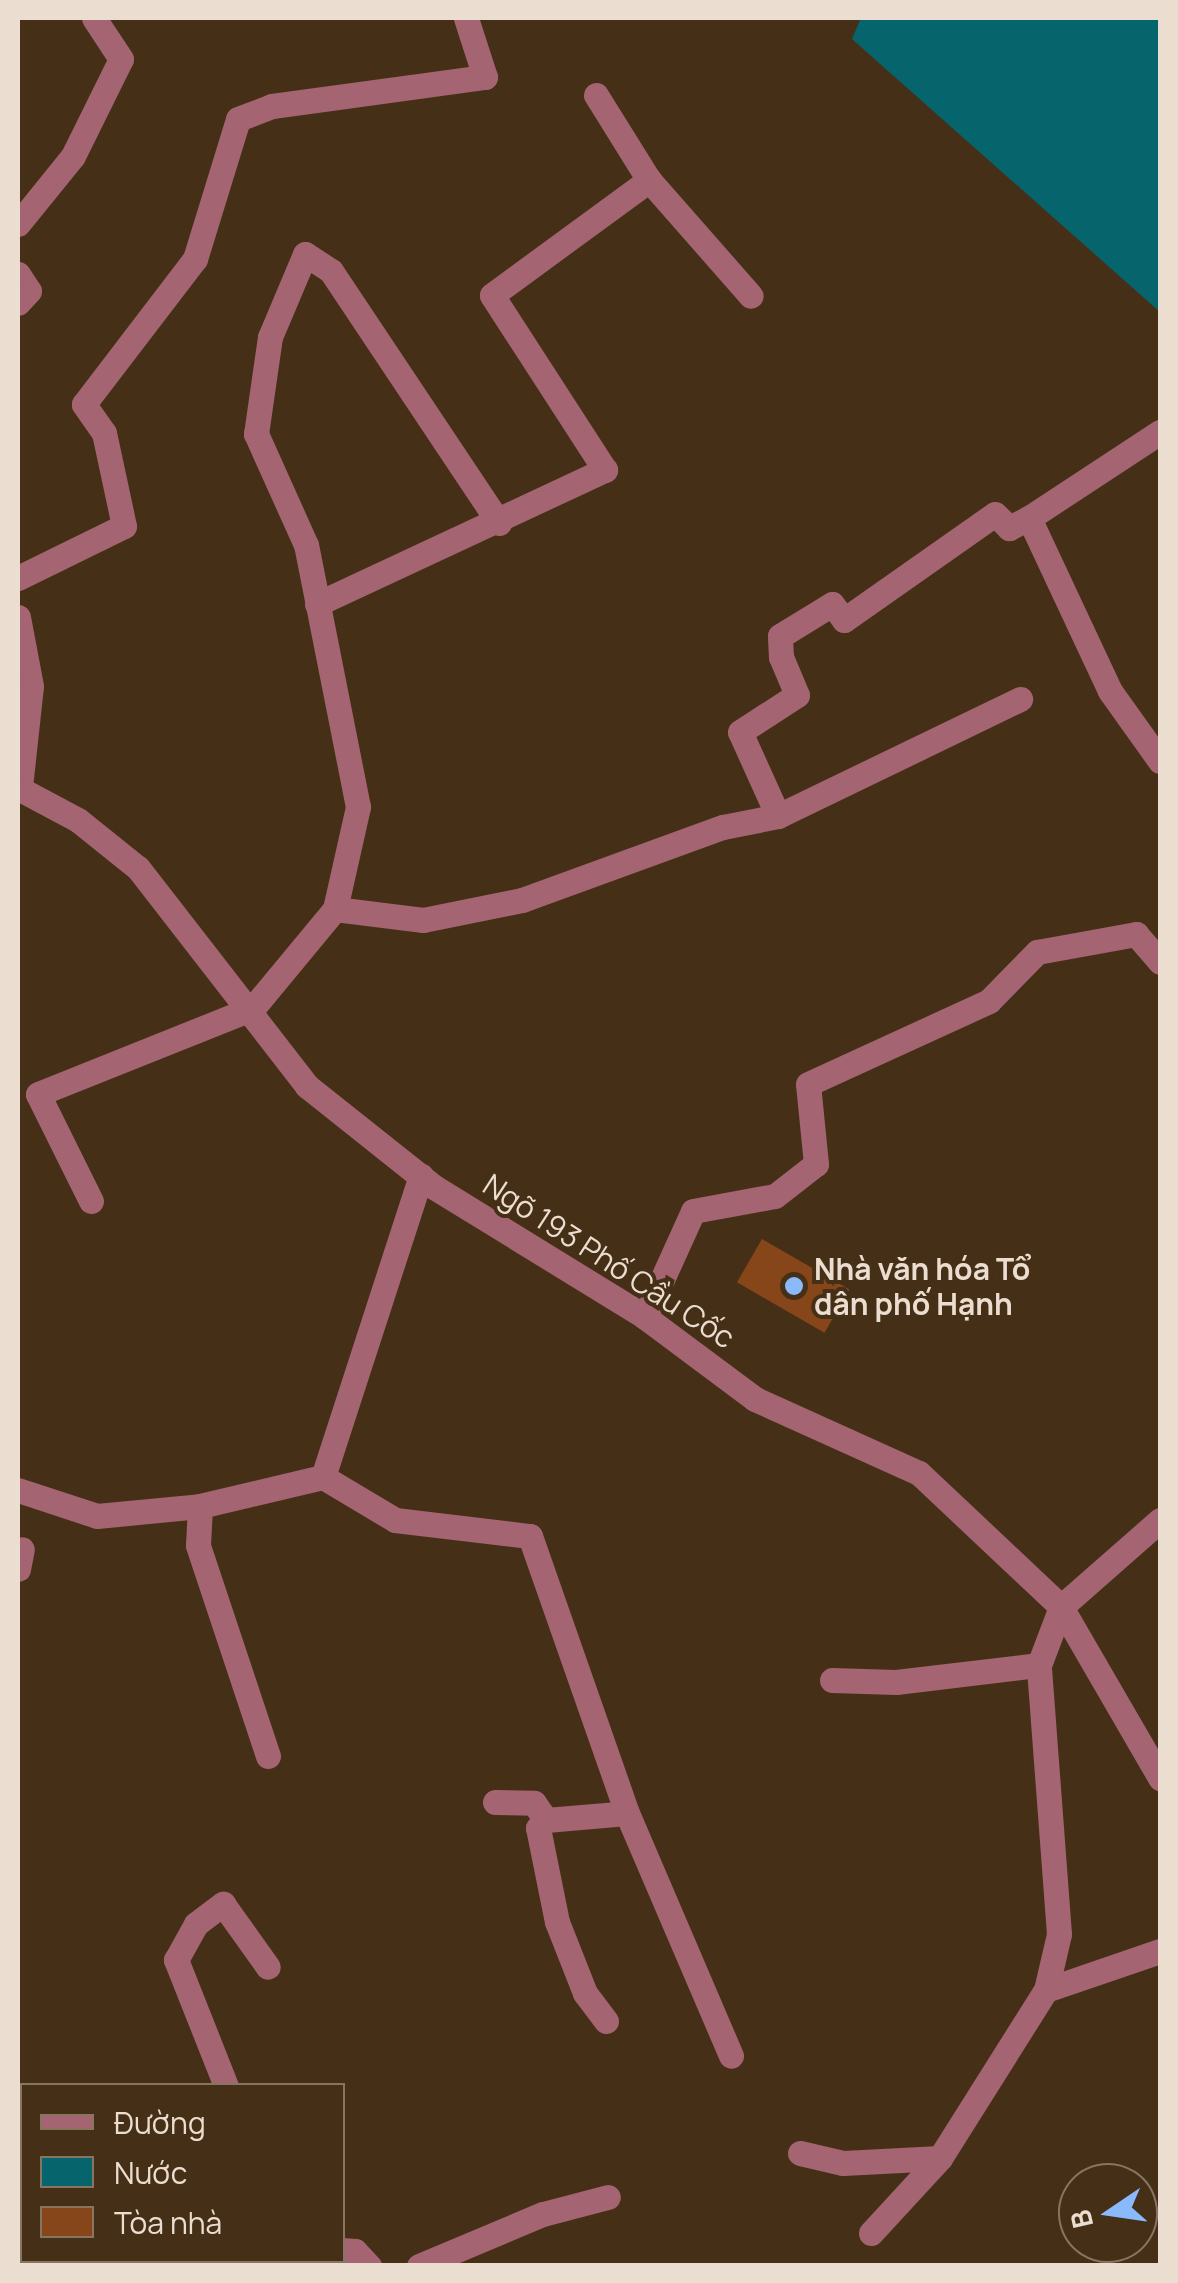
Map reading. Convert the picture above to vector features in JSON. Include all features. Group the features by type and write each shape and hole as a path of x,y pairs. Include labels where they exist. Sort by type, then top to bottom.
{"street":[{"path":"18,224 73,156 121,59 94,18"},
{"path":"18,578 124,526 104,433 84,404 195,259 238,119 272,106 485,77 466,18"},
{"path":"596,95 649,180 752,296"},
{"path":"317,604 499,523 605,470 492,295 649,180"},
{"path":"91,1200 28,1093 252,1008 335,909 358,807 306,544 256,434 270,337 305,254 331,271 499,523"},
{"path":"18,274 29,291 18,303"},
{"path":"778,816 740,732 796,695 781,657 780,636 832,604 844,620 994,514 1008,528 1160,432"},
{"path":"1028,518 1110,691 1160,761"},
{"path":"18,616 31,686 19,788"},
{"path":"335,909 423,920 522,900 723,827 778,816 1020,699"},
{"name":"Ngõ 193 Phố Cầu Cốc","path":"19,788 78,820 138,868 252,1008 307,1086 420,1176 645,1317 755,1399 919,1473 1060,1607 1160,1778"},
{"path":"645,1317 693,1210 775,1196 816,1164 808,1084 989,1001 1038,952 1136,934 1160,962"},
{"path":"323,1478 420,1176"},
{"path":"18,1490 97,1516 200,1506 323,1478 373,1513 396,1520 530,1536 627,1813 731,2056"},
{"path":"200,1506 198,1545 268,1756"},
{"path":"871,2232 940,2158 1046,1990 1059,1934 1038,1665 1060,1607 1160,1520"},
{"path":"832,1680 896,1682 1038,1665"},
{"path":"496,1802 534,1803 546,1820"},
{"path":"606,2021 585,1993 557,1922 538,1828 546,1820 627,1813"},
{"path":"225,2083 176,1960 196,1924 224,1904 268,1968"},
{"path":"1046,1990 1160,1950"},
{"path":"800,2153 843,2164 940,2158"},
{"path":"419,2266 543,2214 608,2197"},
{"path":"345,2250 355,2251 369,2266"}],"water":[{"path":"861,18 1160,18 1160,312 852,39"}],"building":[{"name":"Nhà văn hóa Tổ dân phố Hạnh","path":"762,1239 849,1290 824,1333 737,1282"}],"place":[{"name":"Nhà văn hóa Tổ dân phố Hạnh","path":"794,1286"}]}
